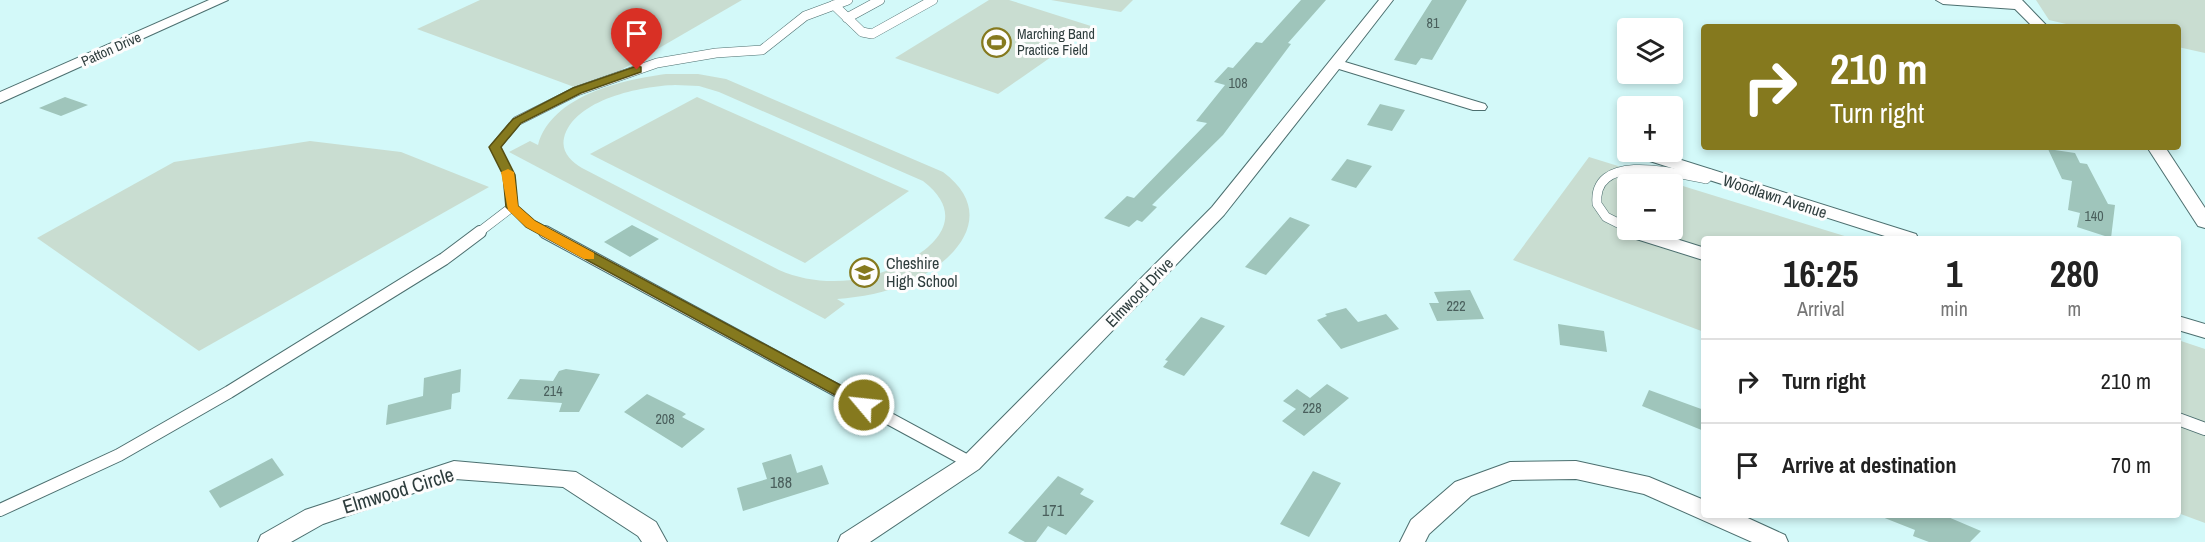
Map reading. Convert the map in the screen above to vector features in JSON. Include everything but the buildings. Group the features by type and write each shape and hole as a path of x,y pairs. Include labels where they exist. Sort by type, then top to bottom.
{"street":[{"name":"Patton Drive","path":"0,98 221,0"},
{"name":"Elmwood Drive","path":"850,542 971,463 1218,211 1386,0"},
{"path":"1943,0 2015,2 2038,24"},
{"path":"1337,64 1479,106"},
{"path":"2158,150 2205,222"},
{"name":"Woodlawn Avenue","path":"1672,162 1903,236"},
{"path":"2181,324 2205,331"},
{"name":"Elmwood Circle","path":"270,542 315,516 454,470 568,478 647,529 655,542"},
{"path":"1412,542 1420,527 1463,489 1510,471 1576,470 1649,486 1701,509"},
{"path":"1723,518 1776,542"}],"lane":[{"path":"848,0 805,16 762,51 716,53 657,63 577,91 517,121 495,147 509,175 512,207 531,224 971,463"},
{"path":"847,18 880,0"},
{"path":"834,4 862,32 874,34 933,0"},
{"path":"1617,223 1601,214 1596,202 1600,183 1608,176 1617,171 1643,169 1674,174"},
{"path":"1683,175 1706,179 1710,174"},
{"path":"0,510 119,455 229,392 444,259 512,207"},
{"path":"1656,240 1701,253"},
{"path":"2181,420 2205,429"}],"green space":[{"path":"480,0 742,0 585,91 417,29"},
{"name":"Marching Band Practice Field","path":"989,0 1009,0 1094,27 998,94 895,58"},
{"path":"1051,0 1133,0 1121,12"},
{"path":"2036,0 2205,0 2205,53 2181,48 2181,24 2066,24 2049,20"},
{"path":"666,74 698,74 726,79 943,172 959,188 968,204 969,219 965,234 956,249 927,273 882,292 837,299 845,304 825,319 509,152 530,141 538,145 546,128 558,114 573,102 591,93 629,81","holes":["675,85 699,86 719,92 923,181 940,199 945,216 941,232 928,247 911,259 871,276 843,281 806,278 779,270 582,168 565,152 563,143 570,125 581,113 595,104 645,88"]},
{"path":"697,97 909,191 805,263 590,154"},
{"path":"310,141 401,152 489,187 199,351 37,238 174,162"},
{"path":"1589,157 1644,174 1617,174 1617,240 1683,240 1683,186 1845,236 1701,236 1701,331 1513,260"},
{"path":"2181,341 2205,349 2205,523 2181,514"}],"slow traffic":[{"path":"508,172 512,207 531,224 589,256"}],"place":[{"name":"Marching Band Practice Field","path":"996,42"},
{"name":"Cheshire High School","path":"865,272"}],"route":[{"path":"637,70 577,91 517,121 495,147 509,175 512,207 531,224 864,405"}]}
